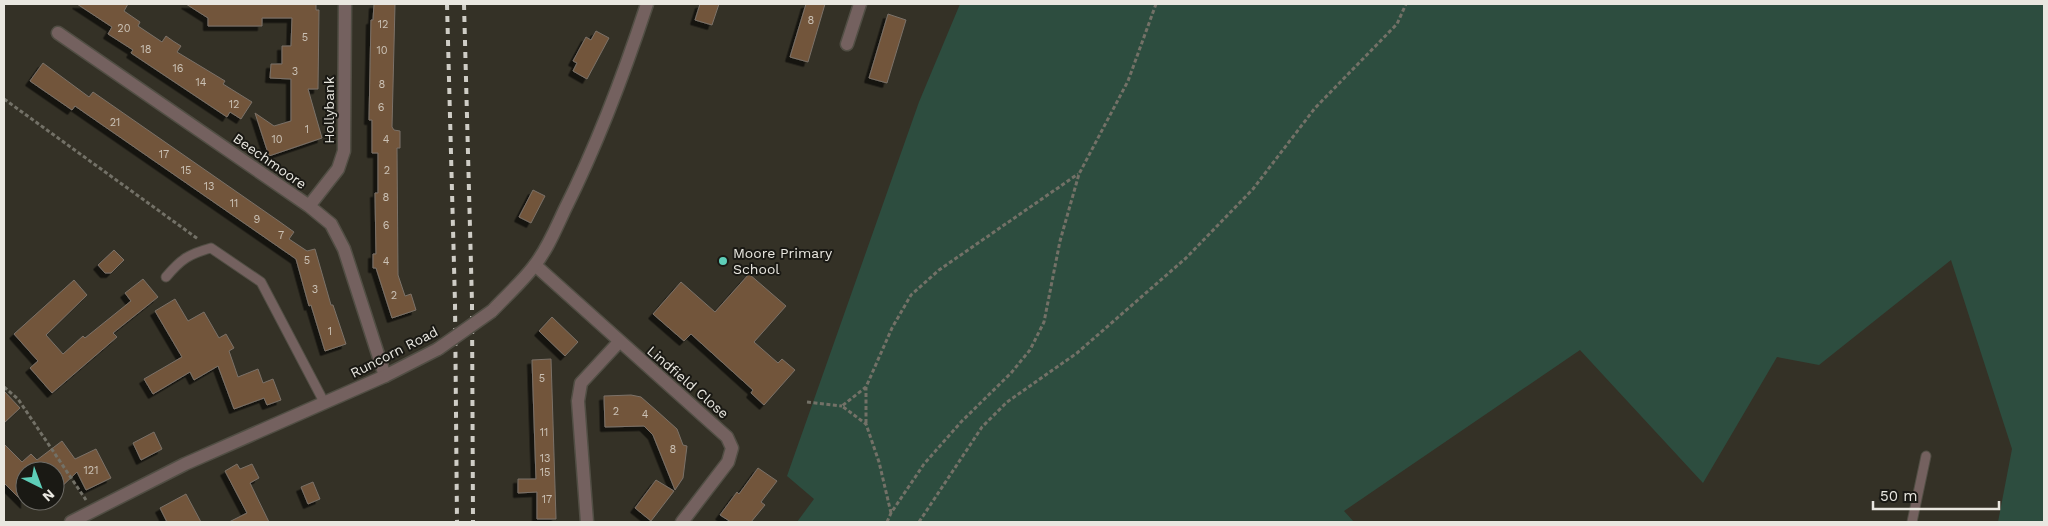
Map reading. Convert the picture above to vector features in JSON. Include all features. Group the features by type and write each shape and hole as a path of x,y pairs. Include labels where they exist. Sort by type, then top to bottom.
{"street":[{"name":"Hollybank","path":"309,206 338,169 344,151 344,4"},
{"name":"Runcorn Road","path":"71,522 185,464 385,376 438,350 492,311 535,265 583,174 624,73 647,4"},
{"path":"847,44 860,4"},
{"name":"Beechmoore","path":"58,33 309,206 331,224 344,249 385,376"},
{"name":"Lindfield Close","path":"535,265 727,437 732,448 728,462 682,522"},
{"path":"587,522 578,401 581,383 619,342"}],"lane":[{"path":"166,277 180,261 195,252 211,248 261,282 324,402"},
{"path":"1912,522 1926,456"}],"path":[{"path":"887,522 924,464 961,422 1011,372 1030,350 1044,322 1060,241 1079,174 1128,81 1156,4"},
{"path":"919,522 982,427 1007,402 1077,353 1186,258 1253,189 1315,108 1397,24 1406,4"},
{"path":"4,99 211,248"},
{"path":"891,513 879,462 866,424 866,387 892,328 911,295 939,270 1007,221 1079,174"},
{"path":"4,387 18,399 93,511"},
{"path":"842,406 866,387"},
{"path":"807,402 842,406 866,424"}],"green space":[{"path":"960,4 2044,4 2044,522 1998,522 2012,449 1951,260 1819,365 1777,357 1703,483 1580,350 1344,511 1354,522 797,522 814,499 787,476 919,102"}],"building":[{"path":"77,4 128,4 124,11 140,22 138,26 162,42 166,36 181,46 177,52 225,81 223,84 252,102 241,119 230,112 227,117 131,53 133,50 108,34 112,27"},
{"path":"186,4 316,4 316,10 319,10 318,89 308,89 322,138 269,156 255,113 274,126 291,121 291,79 270,78 271,64 282,64 282,46 291,46 292,18 262,18 262,26 208,26 208,18"},
{"path":"374,4 395,4 392,127 394,130 400,131 400,148 397,148 398,275 405,296 411,294 416,310 392,318 376,268 373,268 373,254 376,254 375,193 378,193 378,153 372,153 372,120 369,120 371,20 373,20"},
{"path":"700,4 719,4 712,25 695,20"},
{"path":"806,4 825,4 808,62 790,57"},
{"path":"888,14 906,20 887,83 869,78"},
{"path":"596,31 609,38 587,79 573,71 577,63 573,61 586,37 591,40"},
{"path":"43,63 89,97 93,92 294,232 289,239 307,251 315,249 331,305 333,305 346,344 325,351 311,305 309,306 296,259 75,106 72,110 30,81"},
{"path":"533,190 545,196 531,223 519,217"},
{"path":"114,250 124,260 111,273 105,273 98,265"},
{"path":"749,274 786,306 754,342 778,363 782,359 795,370 764,405 751,393 753,390 691,334 684,341 653,314 681,282 715,312"},
{"path":"143,279 158,297 113,333 117,337 52,393 30,368 38,361 14,334 74,280 87,295 46,335 63,354 83,336 85,338 131,301 125,293"},
{"path":"175,299 188,321 204,312 219,338 226,334 234,348 229,351 238,377 258,369 263,383 273,379 281,400 267,405 264,398 234,409 218,366 194,380 190,372 153,394 144,379 182,357 155,311"},
{"path":"552,317 578,342 565,356 539,331"},
{"path":"551,359 556,519 537,519 537,492 518,493 518,479 536,479 532,360"},
{"path":"4,391 20,408 4,423"},
{"path":"631,395 641,397 677,429 683,445 687,446 683,478 675,490 653,435 644,426 605,427 604,396"},
{"path":"154,432 162,449 141,460 133,443"},
{"path":"62,441 75,459 96,449 111,478 86,490 77,472 65,483 65,461 23,461 31,454 37,460"},
{"path":"4,444 21,461 15,461 15,494 4,483"},
{"path":"237,464 240,469 252,464 259,478 250,483 269,522 229,522 247,513 225,471"},
{"path":"758,468 777,481 761,502 765,505 751,522 731,522 720,515 737,492 739,494"},
{"path":"656,480 674,491 651,521 635,508"},
{"path":"313,482 320,499 308,504 301,487"},
{"path":"186,494 201,522 167,522 160,508"}],"railway":[{"path":"447,4 455,303 457,522"},
{"path":"464,4 472,303 473,522"}],"place":[{"name":"Moore Primary School","path":"723,261"}]}
